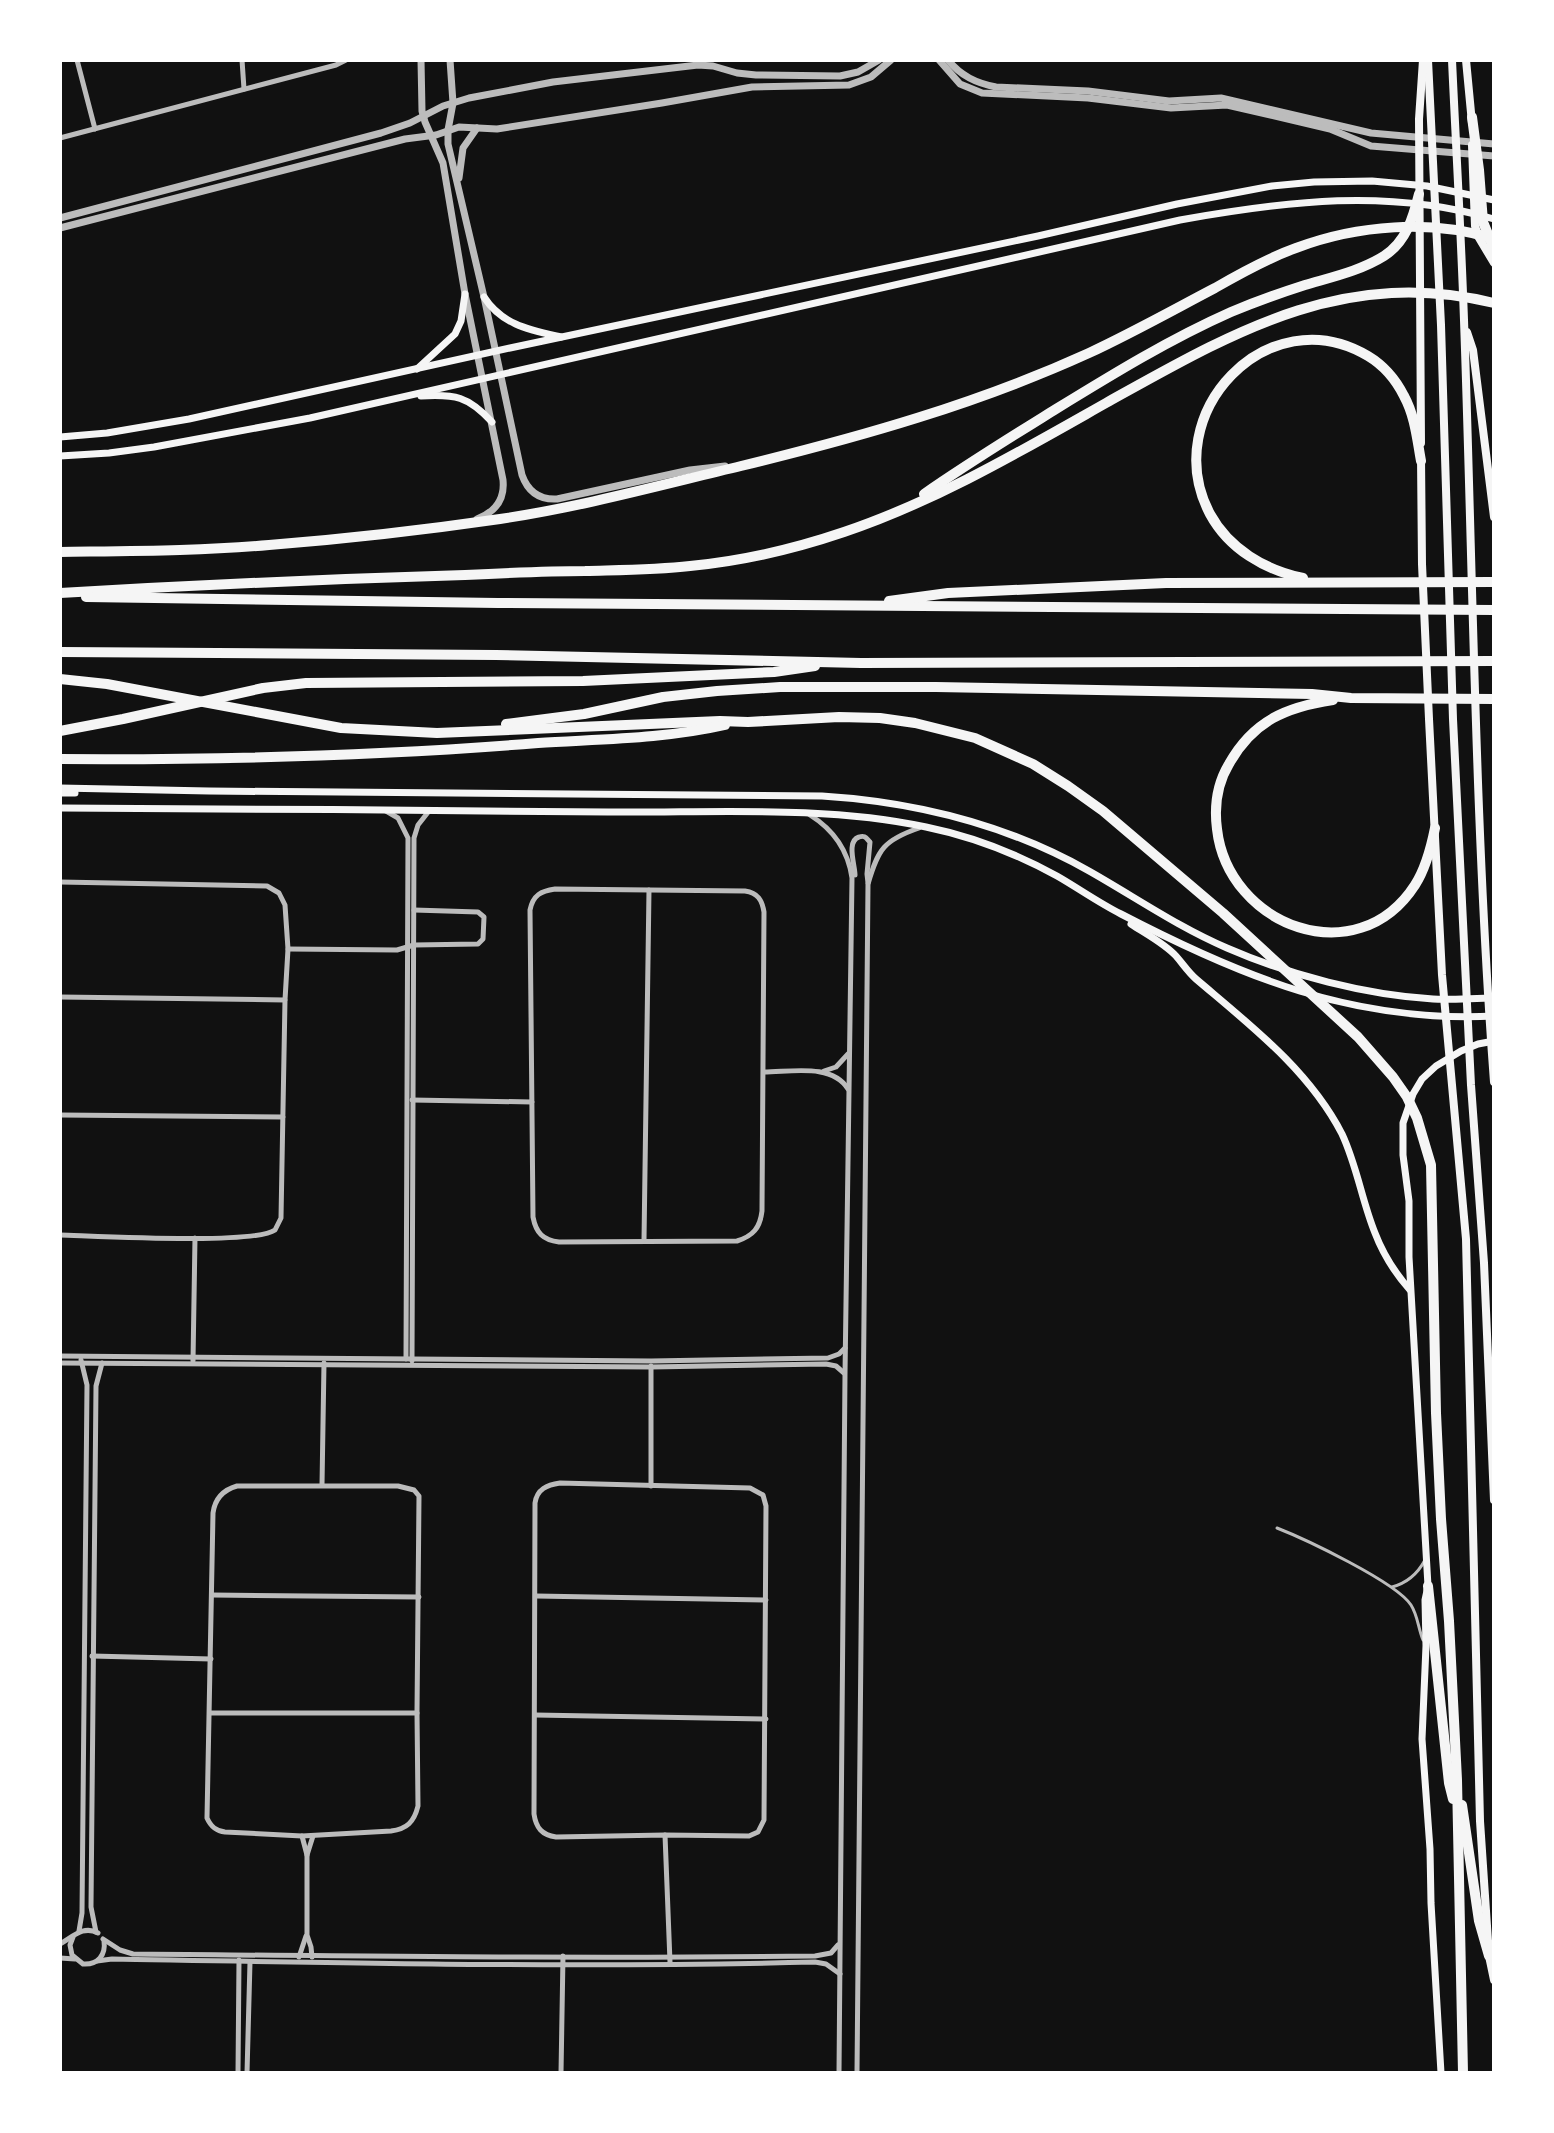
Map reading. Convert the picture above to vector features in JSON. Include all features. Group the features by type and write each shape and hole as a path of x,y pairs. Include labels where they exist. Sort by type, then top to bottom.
{"highway":[{"path":"1472,117 1483,222 1494,249"},
{"path":"903,509 994,447 1151,352 1232,312 1375,261 1399,242 1414,216 1419,194"},
{"path":"60,552 268,546 467,523 579,504 780,457 962,404 1089,353 1271,258 1323,239 1355,232 1416,227 1494,239"},
{"path":"60,595 260,581 690,566 755,556 847,531 973,477 1179,362 1271,318 1338,299 1369,295 1419,293 1494,303"},
{"path":"1320,581 1291,575 1244,553 1221,532 1207,508 1197,477 1197,441 1204,416 1221,386 1248,361 1279,346 1311,341 1342,344 1374,360 1397,384 1410,409 1421,461"},
{"path":"868,605 962,592 1166,583 1494,582"},
{"path":"60,595 514,603 1494,610"},
{"path":"60,652 512,655 837,662 1494,661"},
{"path":"60,731 263,688 306,683 500,683 735,674 774,672 837,662"},
{"path":"60,679 107,684 341,728 437,733 748,722"},
{"path":"437,733 584,714 663,697 780,687 1494,699"},
{"path":"1351,698 1313,703 1285,711 1256,729 1234,755 1219,785 1216,819 1221,851 1235,881 1256,903 1293,926 1326,933 1352,930 1377,921 1409,894 1424,869 1435,828"},
{"path":"60,759 279,757 497,747 827,717 880,718 915,723 975,738 1033,764 1068,786 1152,852 1326,1007 1376,1056 1407,1097 1417,1118 1431,1165 1441,1519 1457,1780 1463,2073"},
{"path":"1428,1586 1449,1783 1457,1819"},
{"path":"1457,1780 1479,1921 1489,1956"}],"main road":[{"path":"1425,60 1419,119 1422,564 1442,975 1466,1239 1480,1821 1489,1956 1494,1980"},
{"path":"1425,60 1441,325 1453,719 1471,1085 1484,1263 1494,1500"},
{"path":"1452,60 1486,974 1494,1082"},
{"path":"1466,60 1472,117 1475,226 1494,263"},
{"path":"60,437 156,426 1272,186 1314,182 1384,182 1438,188 1494,200"},
{"path":"60,456 132,450 218,437 1225,212 1305,201 1369,199 1435,206 1494,219"},
{"path":"417,369 455,334 461,321 465,294"},
{"path":"484,297 509,322 563,337"},
{"path":"1464,321 1473,350 1494,517"},
{"path":"399,398 456,396 471,402 492,422"},
{"path":"60,790 83,793 105,790 822,796 891,803 969,819 1038,845 1204,937 1316,979 1406,997 1494,998"},
{"path":"60,808 858,816 924,826 967,838 1052,874 1117,912 1210,958 1308,994 1355,1007 1396,1013 1494,1016"},
{"path":"1117,912 1175,954 1194,977 1289,1062 1313,1090 1333,1118 1349,1149 1380,1246 1411,1290"},
{"path":"1441,2073 1422,1748 1427,1555 1411,1290 1409,1201 1402,1136 1407,1107 1422,1079 1461,1051 1494,1041"}],"street":[{"path":"77,60 95,129"},
{"path":"242,60 244,89"},
{"path":"60,138 346,60"},
{"path":"421,60 423,116 443,163 465,294 503,480 499,503 490,512 467,523"},
{"path":"450,60 453,103 448,144 527,486 540,497 557,499 690,470 741,466"},
{"path":"60,218 367,138 453,103 553,82 713,66 756,75 840,76 858,72 879,60"},
{"path":"60,228 448,130 464,127 497,129 737,89 857,83 878,73 891,60"},
{"path":"939,60 967,88 982,93 1088,98 1171,108 1227,105 1330,129 1371,146 1494,156"},
{"path":"948,60 956,75 996,87 1088,91 1169,101 1221,98 1371,133 1494,144"},
{"path":"737,73 737,89"},
{"path":"457,184 463,148 477,128"},
{"path":"385,810 398,818 408,838 411,946 409,1362"},
{"path":"411,946 414,838 418,825 430,810"},
{"path":"810,814 833,833 844,849 851,868 852,888 839,2073"},
{"path":"868,884 876,858 884,845 897,836 924,826"},
{"path":"852,888 855,867 852,843 856,838 867,837 870,842 866,876 857,2073"},
{"path":"60,882 267,886 279,893 285,905 288,949 281,1218 275,1230 262,1236 195,1238 60,1235"},
{"path":"555,889 752,892 761,900 764,912 764,1072 762,1211 756,1230 749,1237 737,1241 559,1242 538,1233 533,1217 530,910 534,897 555,889"},
{"path":"644,1240 649,890"},
{"path":"288,949 397,950 411,946 478,944 483,939 484,917 478,912 414,910"},
{"path":"60,997 285,1000"},
{"path":"764,1072 824,1072 842,1063 849,1051"},
{"path":"824,1072 838,1077 849,1091"},
{"path":"410,1100 532,1102"},
{"path":"60,1115 283,1117"},
{"path":"193,1361 195,1238"},
{"path":"651,1364 828,1358 846,1348"},
{"path":"60,1356 193,1361 826,1364 836,1366 845,1374"},
{"path":"60,1363 81,1359"},
{"path":"79,1931 82,1913 87,1385 81,1359"},
{"path":"96,1932 91,1907 96,1386 103,1360"},
{"path":"322,1485 324,1361"},
{"path":"651,1364 651,1486"},
{"path":"560,1483 651,1486 750,1488 759,1491 765,1499 764,1820 761,1829 749,1836 556,1837 544,1834 535,1822 534,1814 536,1497 541,1489 560,1483"},
{"path":"322,1485 408,1487 417,1493 421,1501 418,1806 410,1824 391,1831 302,1836 216,1830 207,1818 213,1513 219,1496 237,1486 322,1485"},
{"path":"211,1595 419,1597"},
{"path":"536,1596 766,1600"},
{"path":"85,1656 211,1659"},
{"path":"210,1713 417,1713"},
{"path":"535,1715 766,1719"},
{"path":"665,1835 670,1962"},
{"path":"302,1836 307,1855"},
{"path":"312,1960 307,1935 307,1855 313,1836"},
{"path":"60,1944 79,1931 88,1929 120,1950 133,1954 239,1958"},
{"path":"299,1959 307,1935"},
{"path":"73,1937 70,1950 75,1959"},
{"path":"97,1961 105,1949 103,1939"},
{"path":"60,1958 75,1959 83,1964 112,1959 250,1958 562,1965 821,1956 835,1950 840,1940"},
{"path":"312,1960 563,1956 670,1962 815,1962 832,1967 840,1974"},
{"path":"561,2073 563,1956"},
{"path":"238,2073 239,1958"},
{"path":"247,2073 250,1958"}],"lane":[{"path":"1277,1528 1308,1541 1392,1587 1410,1603 1426,1646"},
{"path":"1392,1587 1414,1576 1427,1555"}]}
